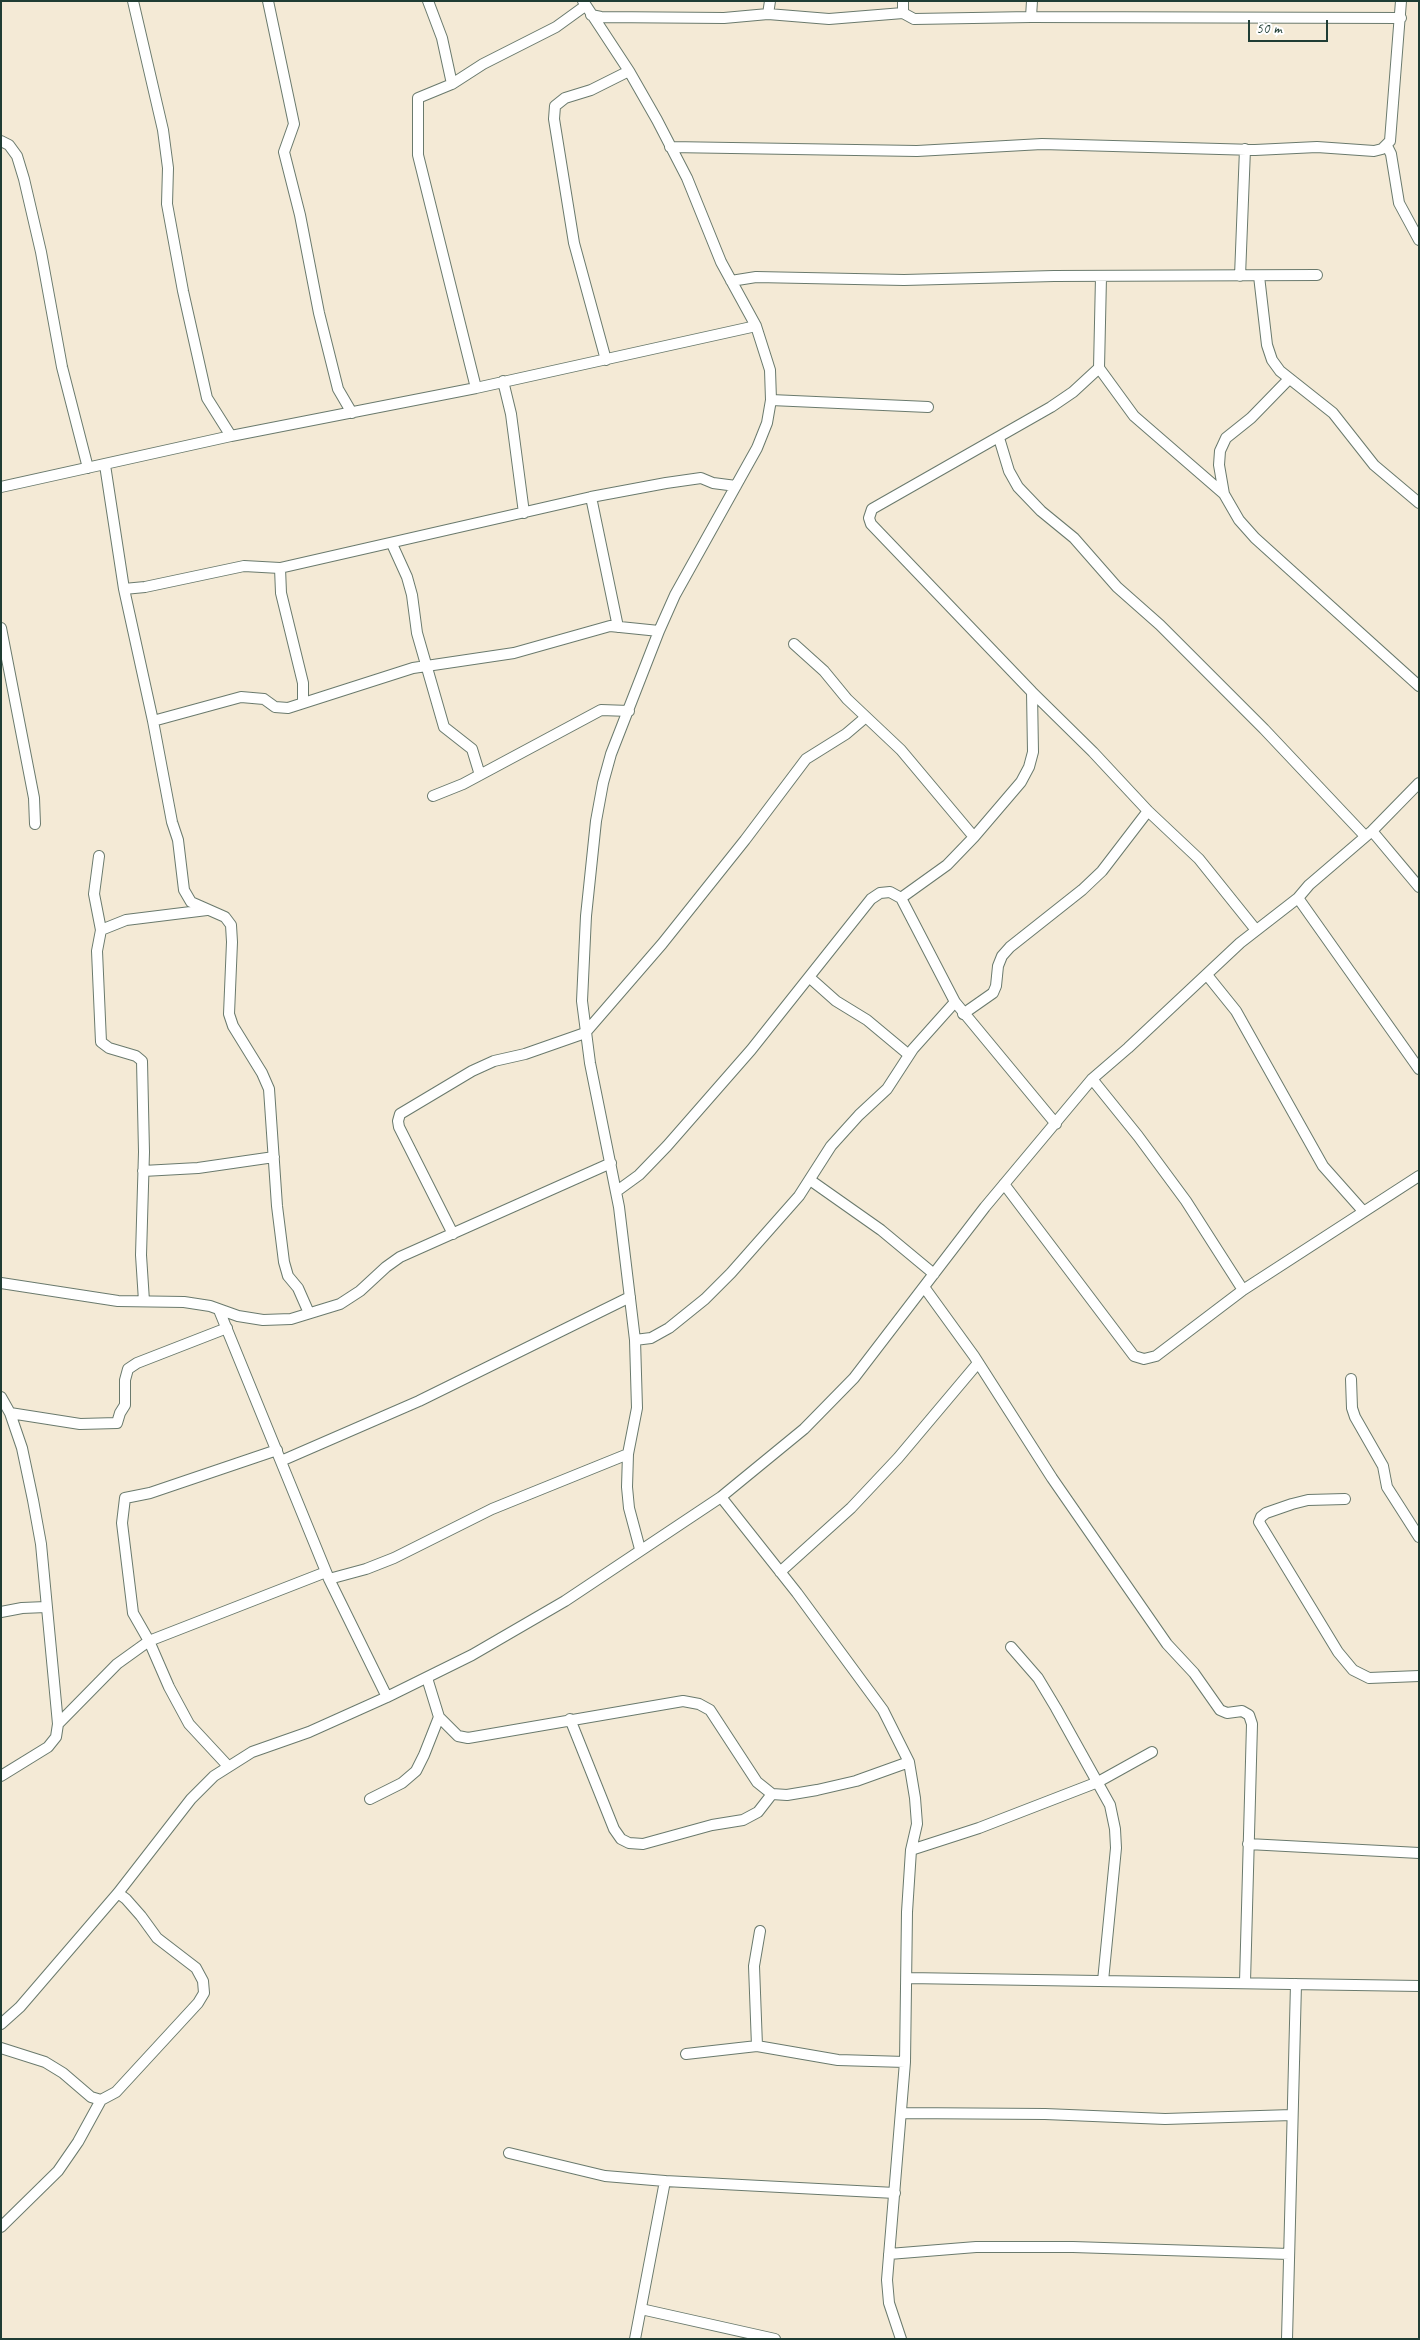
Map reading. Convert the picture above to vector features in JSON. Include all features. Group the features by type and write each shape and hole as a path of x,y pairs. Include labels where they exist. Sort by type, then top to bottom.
{"street":[{"path":"133,1 163,130 168,168 167,204 206,398 231,436"},
{"path":"268,1 294,124 284,152 300,215 338,390 352,414"},
{"path":"428,1 442,38 452,84"},
{"path":"768,14 770,1"},
{"path":"903,1 903,13"},
{"path":"1031,17 1032,1"},
{"path":"670,147 917,151 1042,144 1244,149 1317,147 1374,151 1387,146 1390,141 1402,1"},
{"path":"476,388 418,155 418,98 452,84 483,64 556,27 584,4 629,71 687,178 701,217 731,281 756,326 770,370 771,400 767,423 758,448 675,595 659,630 611,754 596,821 583,961 582,1001 585,1033 616,1191 635,1340 637,1408 628,1454 627,1487 629,1508 640,1549"},
{"path":"591,15 601,17 724,18 768,14 829,19 903,13 914,20 1031,17 1401,18"},
{"path":"606,360 574,243 554,119 555,106 565,98 591,90 629,71"},
{"path":"1,141 9,145 17,156 24,179 42,252 62,368 88,468"},
{"path":"1387,146 1391,154 1398,203 1419,240"},
{"path":"1240,276 1244,149"},
{"path":"731,281 756,277 904,280 1101,276 1317,276"},
{"path":"1101,276 1099,368 1134,416 1224,494 1239,520 1255,538 1419,686"},
{"path":"1259,276 1267,345 1272,360 1289,379 1333,414 1374,465 1419,503"},
{"path":"1,487 231,436 352,414 476,388 756,326"},
{"path":"1099,368 1066,397 999,438 872,509 870,518 874,530 921,575 1148,811 1199,859 1256,930"},
{"path":"1224,494 1220,451 1226,438 1251,418 1289,379"},
{"path":"503,381 511,414 524,513"},
{"path":"771,400 928,407"},
{"path":"999,438 1009,471 1018,487 1041,510 1074,538 1117,587 1160,625 1258,722 1369,833 1419,887"},
{"path":"105,464 124,589 153,721 172,822 178,840 184,890 191,902 225,917 231,926 230,1014 233,1026 262,1073 269,1089 277,1206 284,1262 288,1276 298,1288 309,1314"},
{"path":"124,589 145,587 244,566 280,568 392,544 591,497 701,478 713,483 736,486"},
{"path":"591,497 618,627"},
{"path":"392,544 407,577 412,595 416,633 428,665 444,727 472,750 480,775"},
{"path":"280,568 281,593 303,683 303,703"},
{"path":"153,721 241,697 264,698 275,707 288,708 428,665 514,653 586,631 610,626 659,630"},
{"path":"1,628 34,798 35,824"},
{"path":"794,644 824,671 848,699 901,750 974,837"},
{"path":"901,898 947,864 974,837 1021,782 1030,767 1033,752 1032,692"},
{"path":"433,796 480,775 601,710 629,711"},
{"path":"453,1234 399,1127 400,1114 472,1071 494,1061 525,1054 585,1033 662,944 746,840 806,759 846,734 866,716"},
{"path":"1,2024 20,2007 118,1893 190,1799 214,1776 252,1752 308,1732 472,1656 565,1600 721,1497 804,1429 830,1405 854,1378 1004,1184 1092,1079 1256,930 1298,898 1308,885 1369,833 1419,783"},
{"path":"963,1014 993,993 996,986 998,966 1002,956 1010,947 1082,890 1102,871 1148,811"},
{"path":"99,856 94,894 101,930 97,951 101,1042 109,1048 136,1056 142,1061 143,1171 141,1255 144,1301"},
{"path":"616,1191 639,1175 666,1146 751,1050 871,899 880,893 890,892 901,898 963,1014 1056,1124"},
{"path":"1298,898 1419,1069"},
{"path":"101,930 126,920 208,910"},
{"path":"1207,975 1236,1012 1323,1166 1363,1211"},
{"path":"809,977 836,1001 867,1020 909,1055"},
{"path":"635,1340 650,1338 669,1328 705,1299 799,1196 831,1146 859,1115 887,1089 909,1055 955,1002"},
{"path":"1092,1079 1186,1200 1243,1290"},
{"path":"143,1171 198,1168 274,1157"},
{"path":"1,1283 118,1301 184,1302 238,1316 263,1320 291,1319 340,1304 360,1291 400,1257 611,1163"},
{"path":"1004,1184 1134,1356 1144,1359 1156,1356 1243,1290 1419,1176"},
{"path":"810,1180 881,1230 934,1274"},
{"path":"924,1287 978,1363 1052,1478 1167,1644 1194,1673 1220,1710 1227,1713 1242,1711 1249,1715 1252,1724 1245,1982"},
{"path":"281,1461 419,1400 630,1297"},
{"path":"219,1310 327,1576 387,1697"},
{"path":"10,1413 80,1424 117,1423 125,1405 125,1380 128,1369 137,1363 227,1328"},
{"path":"780,1572 851,1508 898,1458 978,1363"},
{"path":"1351,1379 1352,1408 1355,1417 1382,1466 1387,1487 1419,1538"},
{"path":"1,1397 10,1413 22,1448 41,1544 58,1724 56,1737 48,1747 1,1776"},
{"path":"228,1766 189,1724 168,1687 149,1641 133,1613 128,1588 122,1523 125,1498 150,1493 277,1450"},
{"path":"58,1724 117,1664 149,1641 327,1576 366,1569 394,1558 492,1508 628,1454"},
{"path":"721,1497 780,1572 882,1710 909,1762 915,1798 916,1824 911,1850 907,1912 905,2062 889,2254 889,2303 901,2339"},
{"path":"1345,1499 1308,1500 1292,1504 1266,1513 1259,1522 1338,1652 1353,1670 1369,1678 1419,1676"},
{"path":"1,1612 22,1608 46,1607"},
{"path":"1012,1647 1038,1678 1110,1805 1115,1829 1116,1848 1103,1981"},
{"path":"427,1678 439,1717 458,1736 468,1738 683,1701 699,1704 710,1710 757,1782 772,1794 786,1795 856,1781 909,1762"},
{"path":"55,1704 72,1710"},
{"path":"370,1799 402,1783 416,1771 439,1717"},
{"path":"570,1719 614,1829 621,1839 629,1843 643,1844 712,1825 743,1820 758,1812 772,1794"},
{"path":"911,1850 979,1828 1098,1782 1152,1752"},
{"path":"1248,1844 1419,1854"},
{"path":"1,2227 58,2171 78,2142 100,2100 116,2092 198,2003 204,1993 203,1981 196,1968 157,1938 141,1916 118,1893"},
{"path":"757,2046 754,1966 760,1931"},
{"path":"907,1978 1419,1986"},
{"path":"1287,2339 1296,1984"},
{"path":"686,2054 757,2046 838,2060 905,2062"},
{"path":"1,2048 45,2062 63,2073 91,2096 100,2100"},
{"path":"901,2113 1045,2114 1165,2119 1292,2114"},
{"path":"509,2153 605,2176 665,2181 895,2192"},
{"path":"635,2339 665,2181"},
{"path":"889,2254 976,2247 1073,2247 1289,2254"},
{"path":"641,2309 775,2339"}]}
